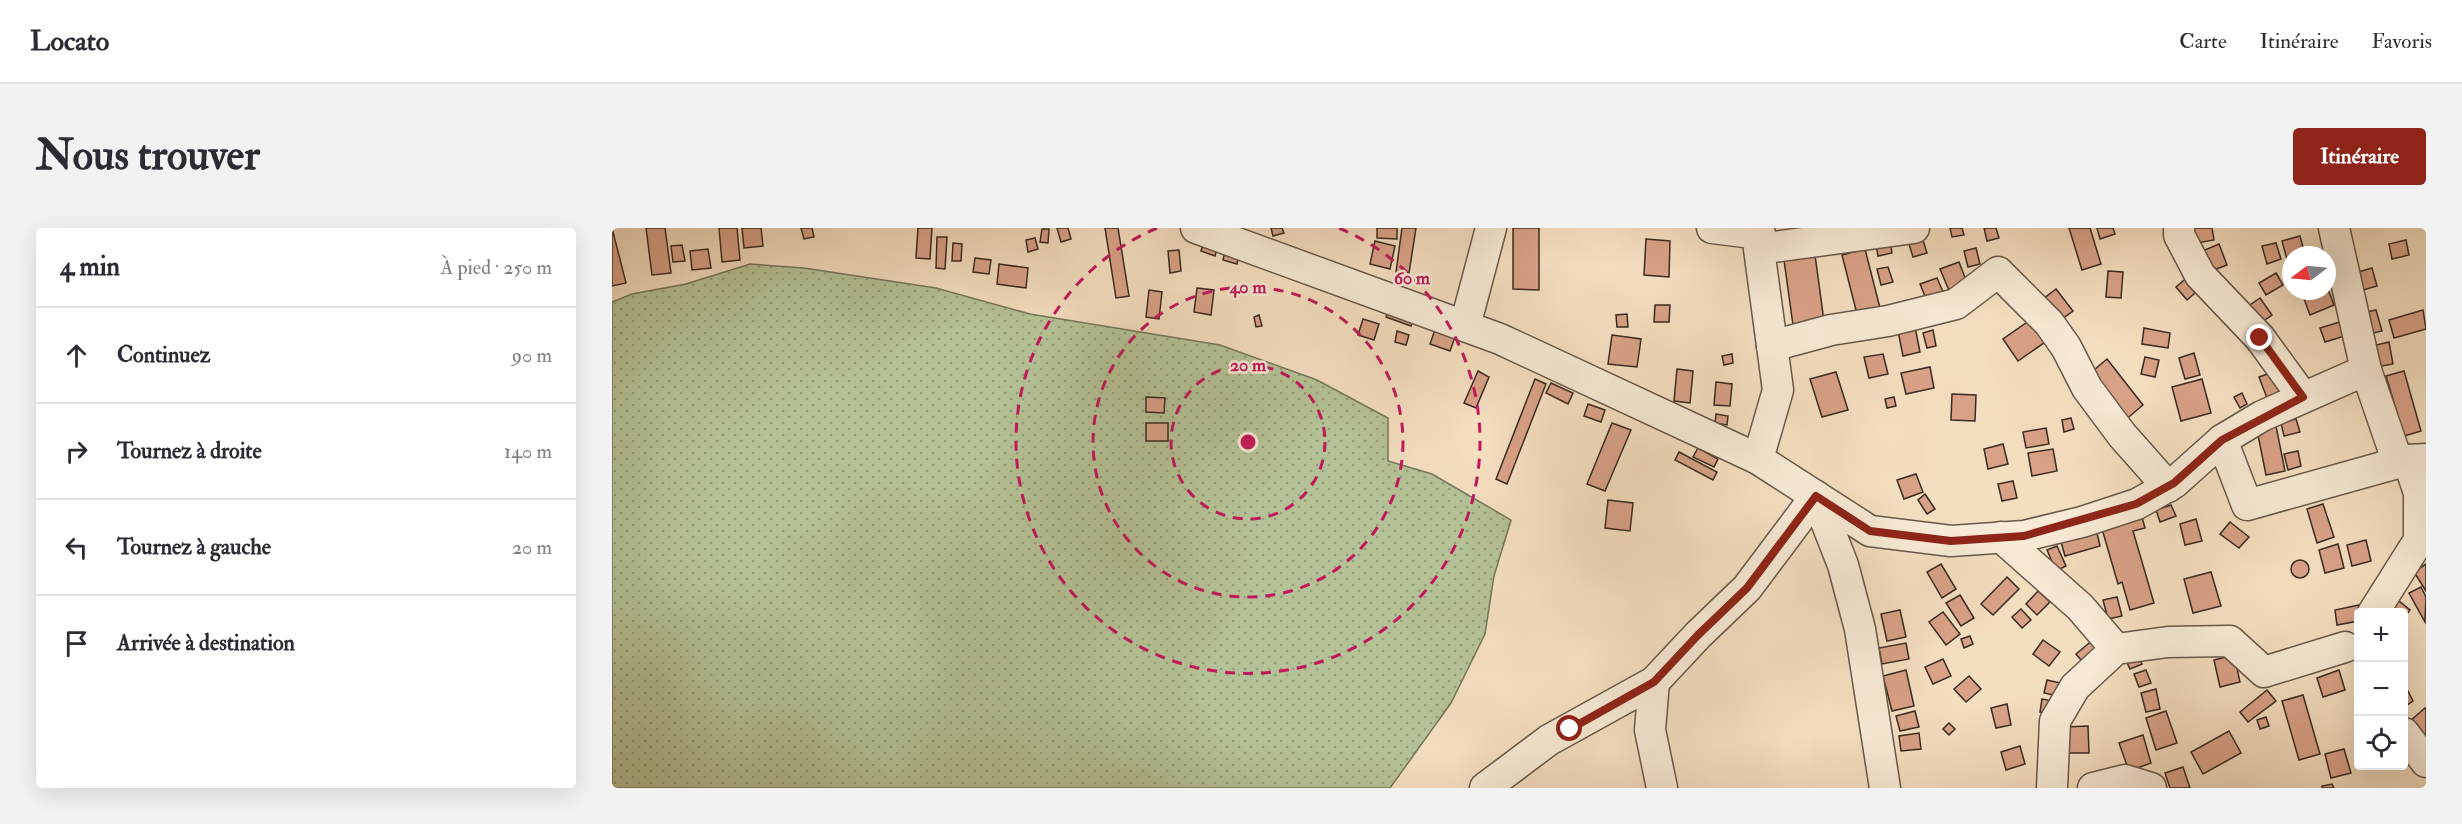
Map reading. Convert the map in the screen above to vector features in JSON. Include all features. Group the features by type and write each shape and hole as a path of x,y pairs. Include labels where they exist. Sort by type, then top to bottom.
{"street":[{"path":"1465,326 1491,228"},
{"path":"1712,228 1760,237 1914,228"},
{"path":"2179,228 2179,235 2200,275 2260,338 2303,397"},
{"path":"2334,228 2366,370 2411,461 2419,493 2419,540 2376,608"},
{"path":"1209,229 1500,339 1758,459 1870,531 1951,541 2024,536 2082,522 2136,504 2168,487 2222,440 2303,397 2366,370"},
{"path":"1758,459 1778,390 1760,237"},
{"path":"1772,346 1831,330 1888,321 1956,304 1998,272 2049,323 2087,388 2122,435 2168,487"},
{"path":"2222,440 2247,505 2411,461"},
{"path":"1485,788 1549,740 1654,682 1747,588 1816,496"},
{"path":"1816,496 1843,564 1860,629 1885,788"},
{"path":"2001,537 2080,607 2116,650"},
{"path":"2052,788 2055,722 2075,687 2116,650 2169,642 2230,641 2264,672 2354,649"},
{"path":"1654,682 1650,730 1662,788"},
{"path":"2408,739 2426,762"},
{"path":"2093,788 2126,780 2151,788"}],"green space":[{"path":"750,264 804,268 936,288 1030,314 1220,345 1317,380 1388,418 1388,461 1432,474 1511,520 1494,576 1485,634 1451,703 1390,788 612,788 612,302 632,294 686,284"}],"building":[{"path":"612,228 626,283 612,286"},
{"path":"646,228 665,228 671,273 652,275"},
{"path":"719,228 737,228 740,260 722,262"},
{"path":"742,228 761,228 763,246 744,248"},
{"path":"801,228 812,228 814,237 804,239"},
{"path":"918,228 932,228 930,259 916,258"},
{"path":"1057,228 1068,228 1071,239 1061,242"},
{"path":"1105,228 1118,228 1129,296 1116,298"},
{"path":"1271,228 1282,228 1284,233 1273,236"},
{"path":"1377,228 1397,228 1397,239 1377,238"},
{"path":"1402,228 1416,228 1409,273 1396,272"},
{"path":"1513,228 1539,228 1539,290 1513,289"},
{"path":"1950,228 1962,228 1964,235 1952,237"},
{"path":"1984,228 1996,228 1999,238 1987,241"},
{"path":"2069,228 2090,228 2101,264 2082,270"},
{"path":"2097,228 2113,228 2115,234 2100,239"},
{"path":"2188,228 2212,228 2214,240 2191,244"},
{"path":"1042,229 1049,229 1048,243 1040,242"},
{"path":"2300,236 2303,246 2283,246 2282,241"},
{"path":"937,237 947,237 945,269 936,268"},
{"path":"1922,237 1927,253 1913,257 1908,241"},
{"path":"1035,238 1038,249 1028,252 1026,240"},
{"path":"1646,239 1670,241 1669,277 1644,275"},
{"path":"2406,240 2409,255 2392,259 2389,244"},
{"path":"1204,241 1218,245 1215,256 1201,251"},
{"path":"1375,241 1395,246 1390,269 1370,264"},
{"path":"1890,241 1892,253 1878,256 1876,244"},
{"path":"953,243 962,244 961,261 952,261"},
{"path":"2276,243 2281,259 2267,264 2262,246"},
{"path":"2219,244 2227,265 2206,273 2198,253"},
{"path":"682,245 685,261 673,262 671,246"},
{"path":"1976,248 1980,264 1968,267 1964,251"},
{"path":"708,249 711,268 692,270 690,251"},
{"path":"1865,249 1880,308 1857,314 1842,255"},
{"path":"1179,250 1181,271 1170,273 1168,251"},
{"path":"1225,251 1239,254 1237,264 1223,260"},
{"path":"1815,255 1824,321 1793,325 1784,260"},
{"path":"975,258 991,260 989,274 973,272"},
{"path":"1959,262 1969,288 1951,295 1940,269"},
{"path":"999,264 1028,268 1026,288 997,284"},
{"path":"1888,267 1893,282 1881,285 1877,269"},
{"path":"2372,268 2377,286 2356,292 2351,274"},
{"path":"2108,271 2123,272 2121,298 2106,297"},
{"path":"2276,273 2282,286 2266,295 2259,283"},
{"path":"2191,274 2202,287 2187,300 2176,287"},
{"path":"1937,278 1944,294 1927,301 1920,284"},
{"path":"1197,288 1214,290 1211,315 1194,312"},
{"path":"2056,289 2073,311 2055,324 2039,302"},
{"path":"1149,290 1162,292 1159,319 1146,317"},
{"path":"2260,298 2272,315 2259,324 2247,307"},
{"path":"2304,300 2332,300 2334,305 2310,315"},
{"path":"1655,305 1670,305 1669,322 1654,322"},
{"path":"1390,306 1415,315 1411,326 1386,317"},
{"path":"2376,310 2382,331 2368,334 2362,313"},
{"path":"2423,310 2426,329 2394,338 2389,320"},
{"path":"1627,314 1628,327 1617,327 1616,315"},
{"path":"1259,315 1262,326 1256,327 1254,317"},
{"path":"2036,316 2051,338 2018,361 2003,339"},
{"path":"1363,319 1379,324 1374,340 1358,335"},
{"path":"2343,321 2348,335 2325,342 2320,328"},
{"path":"1436,327 1456,334 1450,351 1430,344"},
{"path":"1915,327 1920,352 1903,356 1898,331"},
{"path":"2144,328 2170,333 2168,348 2142,344"},
{"path":"1933,330 1936,346 1927,348 1923,333"},
{"path":"1397,331 1409,335 1406,345 1395,342"},
{"path":"1612,335 1641,339 1637,367 1608,364"},
{"path":"2389,342 2393,364 2377,367 2372,346"},
{"path":"2194,353 2200,375 2185,379 2179,358"},
{"path":"1732,354 1733,363 1724,365 1722,356"},
{"path":"1883,354 1888,374 1869,378 1864,357"},
{"path":"2145,357 2159,360 2155,377 2141,374"},
{"path":"2107,359 2143,405 2124,421 2088,375"},
{"path":"1930,367 1934,388 1906,394 1901,373"},
{"path":"1677,369 1693,371 1690,403 1674,401"},
{"path":"1478,371 1489,377 1476,408 1464,403"},
{"path":"2276,371 2284,391 2267,398 2259,377"},
{"path":"2404,371 2421,431 2404,436 2386,376"},
{"path":"1836,372 1848,410 1822,417 1810,379"},
{"path":"1535,379 1546,384 1507,484 1496,479"},
{"path":"2202,379 2211,413 2181,421 2172,387"},
{"path":"1716,382 1732,384 1730,406 1714,405"},
{"path":"1551,383 1573,393 1568,404 1546,393"},
{"path":"2242,393 2247,404 2240,408 2234,397"},
{"path":"1952,394 1976,395 1975,421 1951,420"},
{"path":"1146,397 1165,398 1164,413 1146,412"},
{"path":"1894,397 1896,406 1887,408 1885,399"},
{"path":"1588,404 1605,410 1601,422 1584,416"},
{"path":"1716,414 1728,416 1727,425 1715,423"},
{"path":"2071,418 2074,429 2064,432 2062,420"},
{"path":"2296,419 2300,432 2284,436 2281,423"},
{"path":"1146,423 1168,423 1168,441 1146,441"},
{"path":"1612,423 1631,430 1605,491 1587,484"},
{"path":"2276,426 2285,471 2266,475 2257,430"},
{"path":"2046,428 2049,444 2026,448 2023,432"},
{"path":"2003,444 2008,464 1988,469 1984,449"},
{"path":"1698,448 1718,459 1714,467 1693,457"},
{"path":"2053,449 2057,471 2032,476 2028,453"},
{"path":"2298,451 2301,466 2288,470 2284,454"},
{"path":"1679,452 1717,472 1713,480 1675,460"},
{"path":"1916,474 1923,492 1904,499 1897,480"},
{"path":"2013,481 2017,498 2002,501 1998,484"},
{"path":"1925,494 1935,509 1927,514 1918,500"},
{"path":"1608,500 1633,503 1630,531 1605,528"},
{"path":"2323,504 2334,537 2317,543 2307,509"},
{"path":"2171,505 2176,516 2160,522 2156,510"},
{"path":"2142,517 2145,528 2133,531 2154,603 2130,610 2122,582 2118,584 2102,529"},
{"path":"2196,519 2202,541 2185,545 2180,524"},
{"path":"2230,522 2249,537 2239,548 2220,534"},
{"path":"2097,533 2100,546 2065,556 2061,542"},
{"path":"2366,540 2371,561 2352,566 2347,545"},
{"path":"2338,544 2344,568 2325,573 2319,550"},
{"path":"2057,546 2066,566 2056,571 2047,550"},
{"path":"2300,560 2306,563 2309,569 2306,575 2300,578 2294,575 2291,569 2294,563"},
{"path":"1941,564 1956,589 1942,598 1927,572"},
{"path":"2426,564 2426,591 2414,572"},
{"path":"2211,572 2221,606 2193,613 2184,579"},
{"path":"2007,577 2019,589 1993,615 1981,604"},
{"path":"2421,587 2426,597 2425,622 2409,593"},
{"path":"2038,591 2050,602 2037,615 2026,604"},
{"path":"1960,595 1974,618 1961,626 1946,603"},
{"path":"2117,597 2122,616 2108,619 2103,600"},
{"path":"2394,597 2408,608 2386,608"},
{"path":"2359,605 2359,608 2354,608 2354,622 2337,625 2335,610"},
{"path":"2021,609 2031,620 2022,628 2012,617"},
{"path":"1900,610 1906,637 1887,641 1881,614"},
{"path":"1943,612 1960,634 1946,645 1929,622"},
{"path":"1970,636 1973,644 1964,648 1961,639"},
{"path":"2094,639 2104,651 2086,666 2076,654"},
{"path":"2043,640 2060,652 2049,666 2033,654"},
{"path":"1906,643 1909,659 1882,664 1879,648"},
{"path":"2136,650 2142,664 2130,669 2124,656"},
{"path":"2234,655 2240,682 2220,687 2214,660"},
{"path":"1943,659 1951,676 1933,684 1925,667"},
{"path":"1906,670 1914,706 1892,711 1883,676"},
{"path":"2146,670 2151,683 2139,687 2134,674"},
{"path":"2339,670 2345,690 2323,697 2317,678"},
{"path":"1969,676 1981,689 1966,702 1954,689"},
{"path":"2047,680 2065,684 2063,697 2044,693"},
{"path":"2156,689 2160,709 2146,712 2141,693"},
{"path":"2267,690 2276,701 2248,722 2240,712"},
{"path":"2408,691 2413,701 2408,704"},
{"path":"2303,695 2320,754 2299,760 2282,701"},
{"path":"2042,699 2053,701 2051,713 2040,712"},
{"path":"2007,704 2011,725 1996,728 1991,708"},
{"path":"2426,708 2426,740 2410,721"},
{"path":"1915,711 1919,727 1900,731 1896,716"},
{"path":"2166,711 2177,743 2156,750 2146,718"},
{"path":"2266,717 2269,726 2260,729 2257,720"},
{"path":"1949,723 1955,729 1949,735 1943,729"},
{"path":"2088,726 2089,753 2066,753 2065,727"},
{"path":"2229,731 2241,753 2203,774 2191,752"},
{"path":"1919,733 1921,749 1901,751 1899,736"},
{"path":"2143,735 2151,763 2129,771 2119,743"},
{"path":"2020,746 2025,764 2006,770 2001,752"},
{"path":"2344,749 2351,773 2331,778 2325,754"},
{"path":"2183,767 2190,788 2170,788 2165,773"},
{"path":"2332,784 2334,788 2322,788 2322,786"}],"route":[{"path":"1570,729 1654,682 1747,588 1816,496 1870,531 1951,541 2024,536 2082,522 2136,504 2174,483 2222,440 2262,416 2303,397 2260,338"}]}
